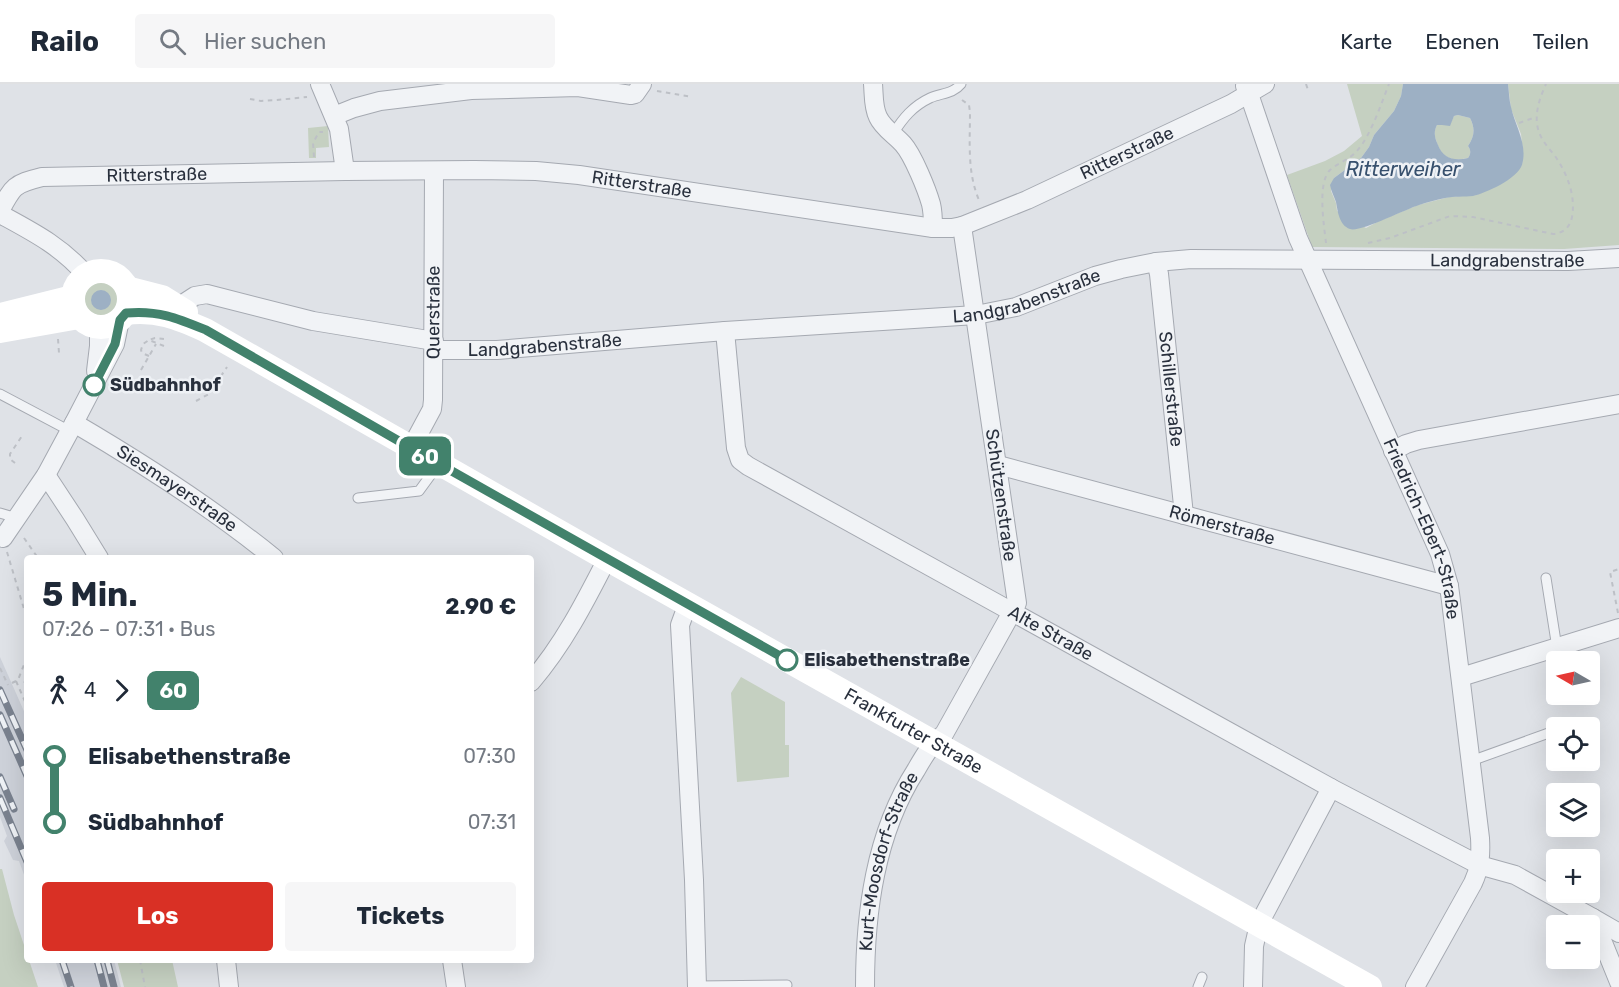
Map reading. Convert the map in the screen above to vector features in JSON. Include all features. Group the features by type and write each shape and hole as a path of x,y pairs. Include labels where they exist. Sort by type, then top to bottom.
{"main road":[{"name":"Frankfurter Straße","path":"86,275 96,271 108,272 119,277 127,288 162,297 192,316 206,330"},
{"path":"86,275 78,283 99,315"},
{"path":"0,330 99,315 129,305 127,288"},
{"name":"Frankfurter Straße","path":"99,315 147,312 172,316 206,330 607,559 1370,987"},
{"path":"0,315 99,315"}],"street":[{"path":"873,84 878,118 908,150 931,203 933,228"},
{"name":"Ritterstraße","path":"0,212 14,188 25,181 42,177 498,170 556,172 933,228 962,226 1027,200 1247,89 1265,84"},
{"path":"337,122 354,108 380,101 442,93 578,86 643,90"},
{"path":"321,87 337,122 345,171"},
{"name":"Friedrich-Ebert-Straße","path":"1247,89 1298,238 1440,554 1449,585 1480,838 1479,865 1473,883 1415,987"},
{"name":"Querstraße","path":"411,448 433,405 434,171"},
{"path":"0,212 47,240 66,254 86,275"},
{"name":"Schützenstraße","path":"933,742 944,734 1017,603 962,226"},
{"name":"Landgrabenstraße","path":"178,307 195,296 207,294 313,321 434,345 496,350 725,331 975,315 1016,308 1095,276 1121,269 1156,262 1191,259 1568,261 1619,258"},
{"name":"Schillerstraße","path":"1156,262 1184,515"},
{"path":"8,523 46,475 94,385 99,346 99,315"},
{"name":"Alte Straße","path":"725,331 736,448 740,460 1331,788 1479,865 1515,875 1588,915"},
{"path":"1393,451 1419,440 1619,404"},
{"path":"1590,408 1608,411 1619,417"},
{"name":"Siesmayerstraße","path":"72,427 156,473 239,530 270,555"},
{"name":"Römerstraße","path":"998,465 1449,585"},
{"path":"46,475 97,555"},
{"path":"534,678 564,638 607,559"},
{"path":"688,603 680,625 698,986"},
{"path":"1461,677 1619,628"},
{"name":"Kurt-Moosdorf-Straße","path":"865,987 866,934 878,863 901,798 933,742"},
{"path":"1253,987 1254,946 1259,924 1331,788"},
{"name":"Alte Straße","path":"1600,922 1619,933"},
{"path":"1600,934 1618,975"},
{"path":"226,963 229,987"},
{"path":"452,963 456,987"}],"lane":[{"path":"893,134 908,112 917,105 933,96 956,89 961,84"},
{"path":"0,394 72,427"},
{"path":"358,498 419,491 439,464"},
{"path":"1546,578 1557,648"},
{"path":"1471,761 1546,734"},
{"path":"1198,987 1202,977"},
{"path":"698,986 786,985"}],"path":[{"path":"1306,84 1308,90"},
{"path":"1327,260 1323,215 1324,179 1330,170 1357,152 1371,129 1389,84"},
{"path":"1366,243 1390,238 1450,216 1473,217 1554,234 1565,231 1573,215 1569,183 1563,169 1542,137 1536,117 1546,84"},
{"path":"250,99 269,101 308,97 321,87"},
{"path":"643,90 692,97"},
{"path":"961,99 969,105 970,158 975,190"},
{"path":"1519,123 1536,117"},
{"path":"315,172 312,143 319,132 337,122"},
{"path":"148,356 142,353 143,344 155,338 164,339 169,332"},
{"path":"51,340 67,338"},
{"path":"58,339 59,353"},
{"path":"149,340 164,346"},
{"path":"141,370 156,344"},
{"path":"196,401 209,394 227,367"},
{"path":"15,463 10,459 10,454 22,436"},
{"path":"8,523 35,555"},
{"path":"8,523 24,604"},
{"path":"1619,569 1610,572 1619,619"},
{"path":"24,665 18,680 14,682 24,700"},
{"path":"0,668 8,685"},
{"path":"140,963 144,987"}],"shaded area":[{"path":"0,657 24,711 24,875 19,861 13,860 4,841 7,836 0,817"},
{"path":"56,963 115,963 121,987 64,987"}],"green space":[{"path":"1347,84 1403,84 1401,96 1394,111 1374,135 1361,158 1334,178 1331,191 1337,211 1366,228 1418,205 1449,197 1476,195 1522,165 1521,134 1511,109 1508,84 1619,84 1619,245 1564,249 1312,247 1287,175 1325,161 1344,151 1362,136"},
{"path":"1454,116 1470,118 1474,132 1468,146 1470,152 1468,158 1452,159 1441,151 1435,132 1437,125 1451,122"},
{"path":"328,126 329,147 316,148 316,158 309,158 308,128"},
{"path":"101,279 115,285 121,299 115,313 101,319 87,313 81,299 87,285"},
{"path":"741,677 785,702 785,745 789,745 789,777 737,782 731,693"},
{"path":"0,869 2,869 24,945 24,963 30,963 38,987 0,987"},
{"path":"118,963 173,963 178,987 124,987"}],"water":[{"name":"Ritterweiher","path":"1403,84 1508,84 1511,107 1522,142 1522,165 1508,180 1485,192 1473,196 1448,197 1428,202 1363,228 1350,229 1343,224 1340,218 1330,185 1334,178 1361,158 1374,135 1394,111 1401,96","holes":["1458,115 1470,118 1474,132 1468,146 1470,149 1468,158 1459,159 1446,156 1440,150 1435,138 1437,125 1450,126 1454,116"]},
{"path":"101,290 108,293 111,300 108,307 101,310 94,307 91,300 94,293"}],"railway":[{"path":"0,690 24,743"},
{"path":"0,715 24,769"},
{"path":"0,777 14,809"},
{"path":"0,798 24,855"},
{"path":"63,963 71,987"},
{"path":"98,963 104,987"},
{"path":"108,963 114,987"}],"bus line":[{"name":"60","path":"94,385 115,344 120,320 126,313 147,312 172,316 206,330 787,660"}],"place":[{"name":"Südbahnhof","path":"94,385"},
{"name":"Elisabethenstraße","path":"787,660"}]}
